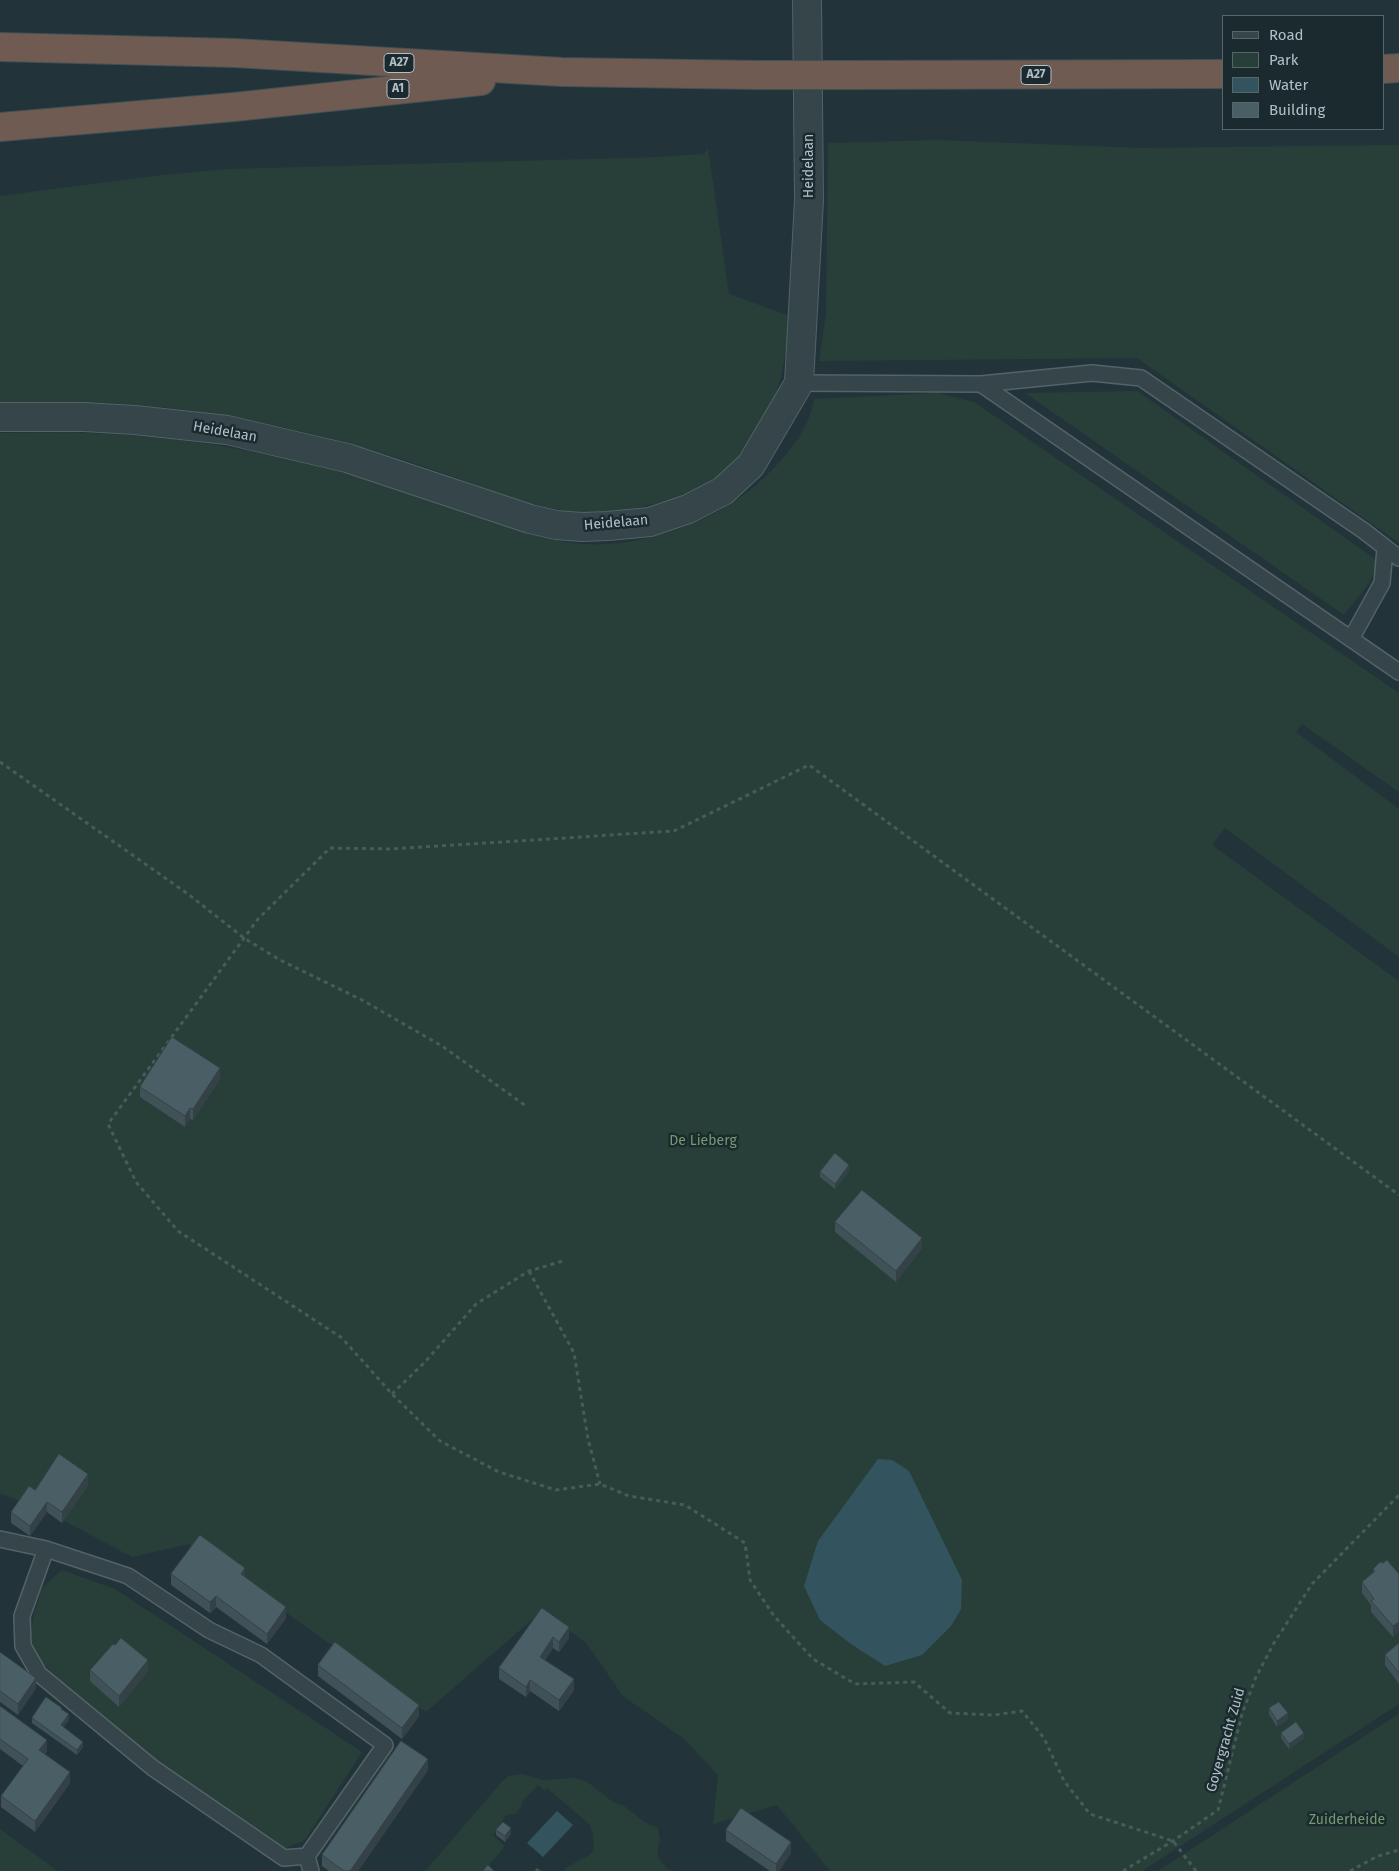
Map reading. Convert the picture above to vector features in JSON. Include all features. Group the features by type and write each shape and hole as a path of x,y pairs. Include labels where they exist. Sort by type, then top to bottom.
{"highway":[{"name":"A27","path":"0,47 235,53 562,72 757,75 1222,74"},
{"path":"1384,69 1399,68"},
{"name":"A1","path":"0,127 234,106 562,72"}],"street":[{"name":"Heidelaan","path":"0,417 84,416 227,430 356,460 530,520 556,525 600,527 650,522 688,509 723,491 751,466 800,383 809,200 807,0"}],"lane":[{"path":"800,383 981,384 1092,373 1141,378 1364,531 1399,558"},
{"path":"981,384 1399,672"},
{"path":"1351,639 1382,583 1385,549"},
{"path":"0,1539 46,1549 128,1576 209,1630 261,1655 385,1745 307,1856 284,1858 152,1768 39,1674 23,1646 22,1616 46,1549"},
{"path":"307,1856 311,1871"}],"path":[{"path":"0,762 188,894 244,938 280,960 364,1001 442,1046 526,1106"},
{"path":"1196,1871 1172,1841 1090,1814 1064,1781 1044,1738 1022,1711 994,1715 950,1713 914,1682 856,1684 813,1659 774,1616 750,1580 745,1542 686,1505 630,1496 600,1484 556,1490 499,1472 440,1441 392,1394 342,1338 178,1231 136,1182 108,1124 258,919 330,848 392,849 674,831 809,765 1399,1195"},
{"path":"392,1394 425,1362 476,1304 528,1271 563,1261"},
{"path":"528,1271 574,1352 588,1438 600,1484"},
{"name":"Goyergracht Zuid","path":"1123,1871 1218,1810 1235,1739 1256,1677 1292,1613 1312,1584 1399,1495"},
{"path":"1350,1871 1378,1856 1399,1850"}],"green space":[{"path":"937,140 1141,148 1399,145 1399,543 1137,358 819,361 826,313 828,143"},
{"path":"708,148 729,294 790,316 785,358 778,388 745,452 733,466 720,475 689,492 670,499 651,505 611,512 570,511 523,501 357,446 321,436 237,418 170,408 125,404 78,402 0,403 0,196 162,175 228,169 658,157 704,154"},
{"path":"1137,391 1378,561 1370,582 1344,615 1025,393"},
{"name":"De Lieberg","path":"938,393 974,402 1399,693 1399,792 1302,724 1296,732 1399,809 1399,957 1225,828 1212,845 1399,981 1399,1704 1142,1871 830,1871 777,1805 713,1824 718,1775 684,1739 623,1696 586,1643 542,1611 426,1712 189,1544 132,1557 50,1513 0,1493 0,433 74,433 140,436 167,438 248,451 302,462 347,474 545,538 572,543 607,544 629,542 675,530 719,511 738,499 765,477 792,447 806,424 814,399"},
{"path":"62,1570 115,1589 362,1752 305,1840 284,1849 260,1839 131,1747 73,1695 29,1648 34,1613 42,1588"},
{"name":"Zuiderheide","path":"1399,1714 1399,1871 1158,1871 1366,1735"},
{"path":"522,1774 543,1780 574,1778 586,1781 613,1802 624,1806 646,1823 658,1828 660,1840 657,1853 661,1862 673,1871 565,1871 565,1868 588,1856 594,1850 593,1833 589,1824 547,1788 545,1791 538,1785 522,1802 516,1814 506,1815 494,1835 489,1832 505,1846 484,1871 425,1871 508,1776"},
{"path":"0,1829 58,1871 0,1871"}],"water":[{"path":"878,1459 892,1460 909,1471 962,1580 961,1609 951,1626 922,1655 885,1666 851,1644 820,1620 804,1586 818,1541"},
{"path":"557,1811 573,1825 543,1857 527,1843"}],"building":[{"path":"172,1037 220,1068 193,1109 190,1108 185,1116 140,1087"},
{"path":"835,1153 849,1165 835,1184 820,1172"},
{"path":"862,1190 922,1238 896,1271 835,1222"},
{"path":"59,1454 88,1474 62,1512 47,1502 30,1526 11,1512 29,1486 35,1490"},
{"path":"200,1535 245,1568 241,1574 286,1607 267,1634 216,1596 210,1602 171,1574"},
{"path":"1387,1560 1399,1574 1399,1622 1393,1626 1371,1601 1374,1599 1362,1582 1375,1571 1373,1569 1380,1562 1383,1563"},
{"path":"542,1608 569,1627 559,1642 553,1637 540,1657 574,1679 559,1700 530,1680 526,1687 499,1668"},
{"path":"121,1638 148,1660 119,1696 90,1670 113,1644 115,1645"},
{"path":"335,1642 419,1705 402,1728 318,1665"},
{"path":"1399,1643 1399,1673 1385,1655"},
{"path":"0,1652 36,1678 18,1704 0,1691"},
{"path":"46,1697 69,1714 61,1725 83,1742 77,1750 32,1718"},
{"path":"1279,1702 1288,1713 1277,1721 1269,1708"},
{"path":"0,1706 47,1740 39,1750 70,1772 35,1821 1,1796 28,1759 0,1739"},
{"path":"1296,1722 1304,1733 1289,1744 1281,1733"},
{"path":"401,1741 428,1759 350,1871 344,1871 322,1855"},
{"path":"741,1808 791,1842 776,1864 726,1830"},
{"path":"503,1822 511,1828 505,1836 496,1830"},
{"path":"488,1865 494,1871 483,1871"}]}
